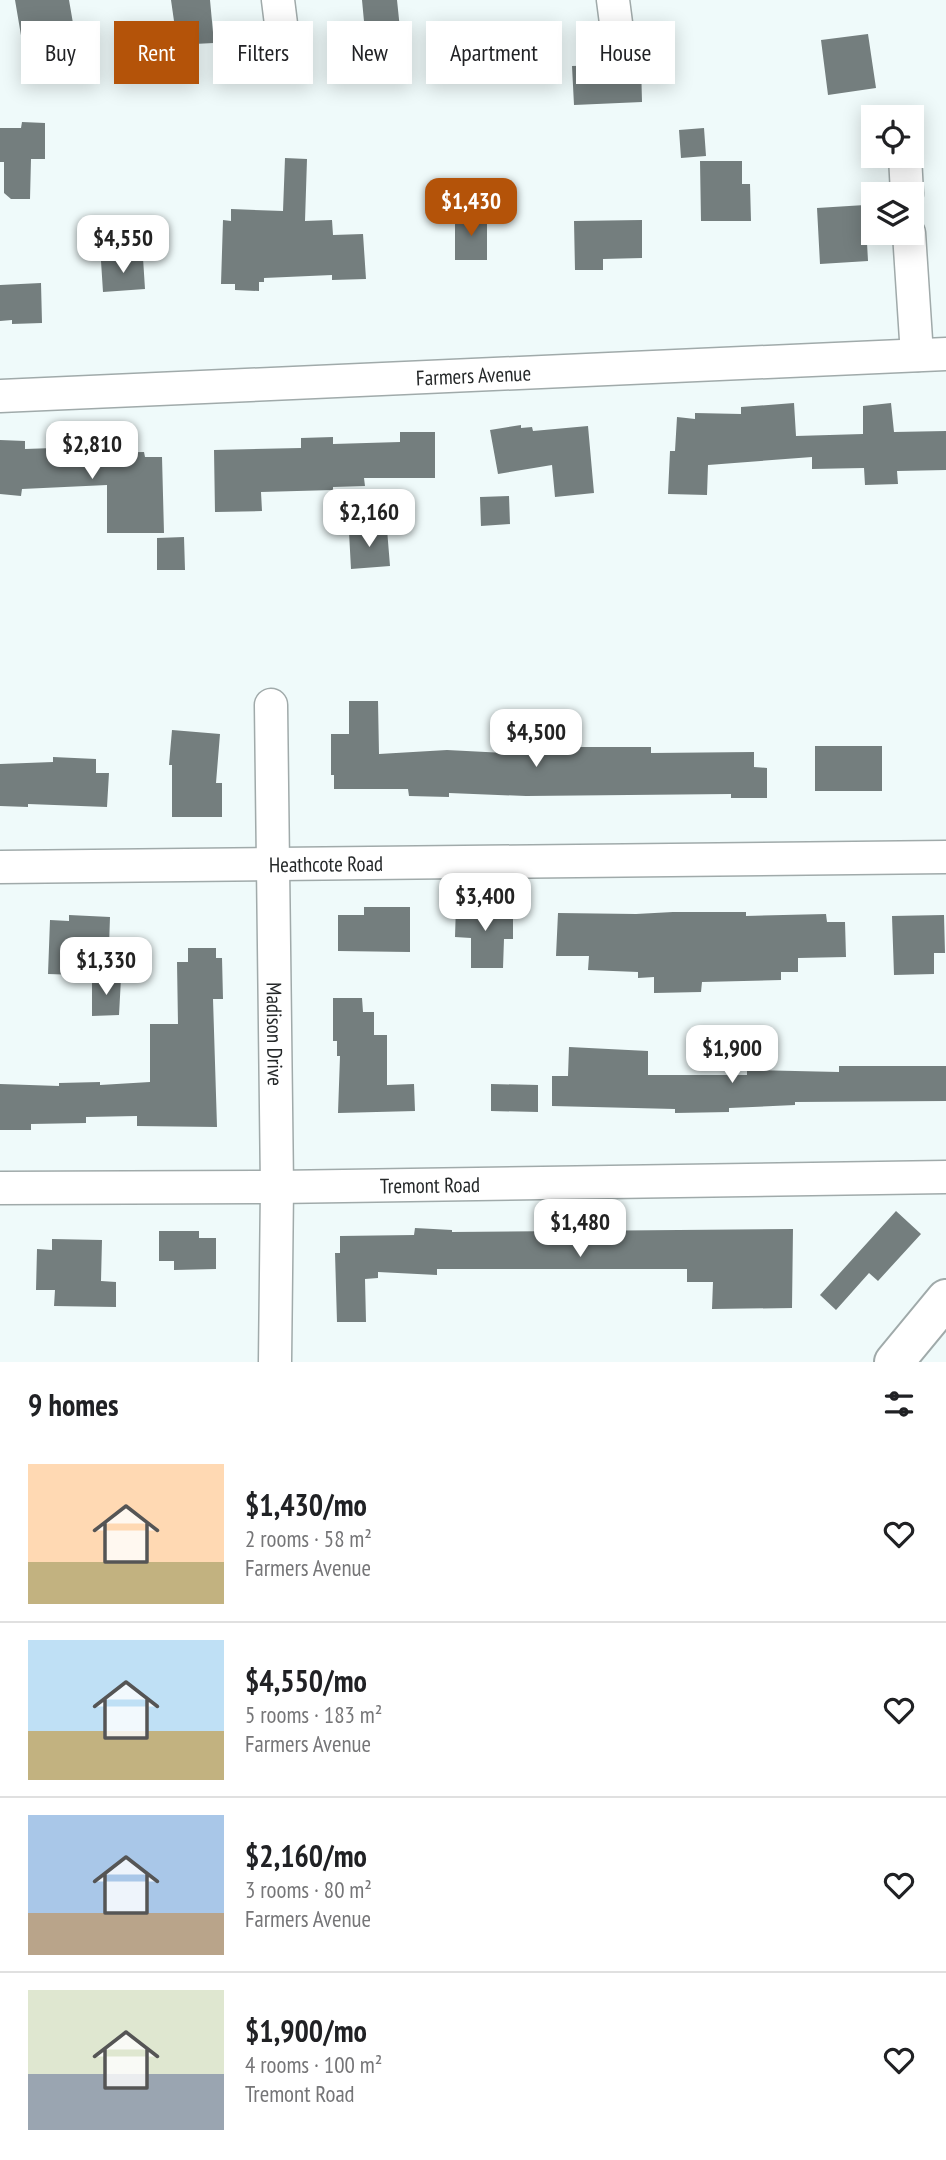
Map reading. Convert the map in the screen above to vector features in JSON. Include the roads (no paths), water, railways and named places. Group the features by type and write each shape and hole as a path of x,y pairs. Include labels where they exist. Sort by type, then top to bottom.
{"main road":[{"path":"897,1362 946,1299"},
{"path":"897,1362 946,1326"}],"street":[{"path":"278,0 281,21"},
{"path":"911,245 931,355"},
{"name":"Farmers Avenue","path":"0,396 931,355"},
{"name":"Madison Drive","path":"271,705 277,1187 275,1362"},
{"name":"Heathcote Road","path":"0,867 946,858"},
{"name":"Tremont Road","path":"0,1188 277,1187 946,1177"}]}
